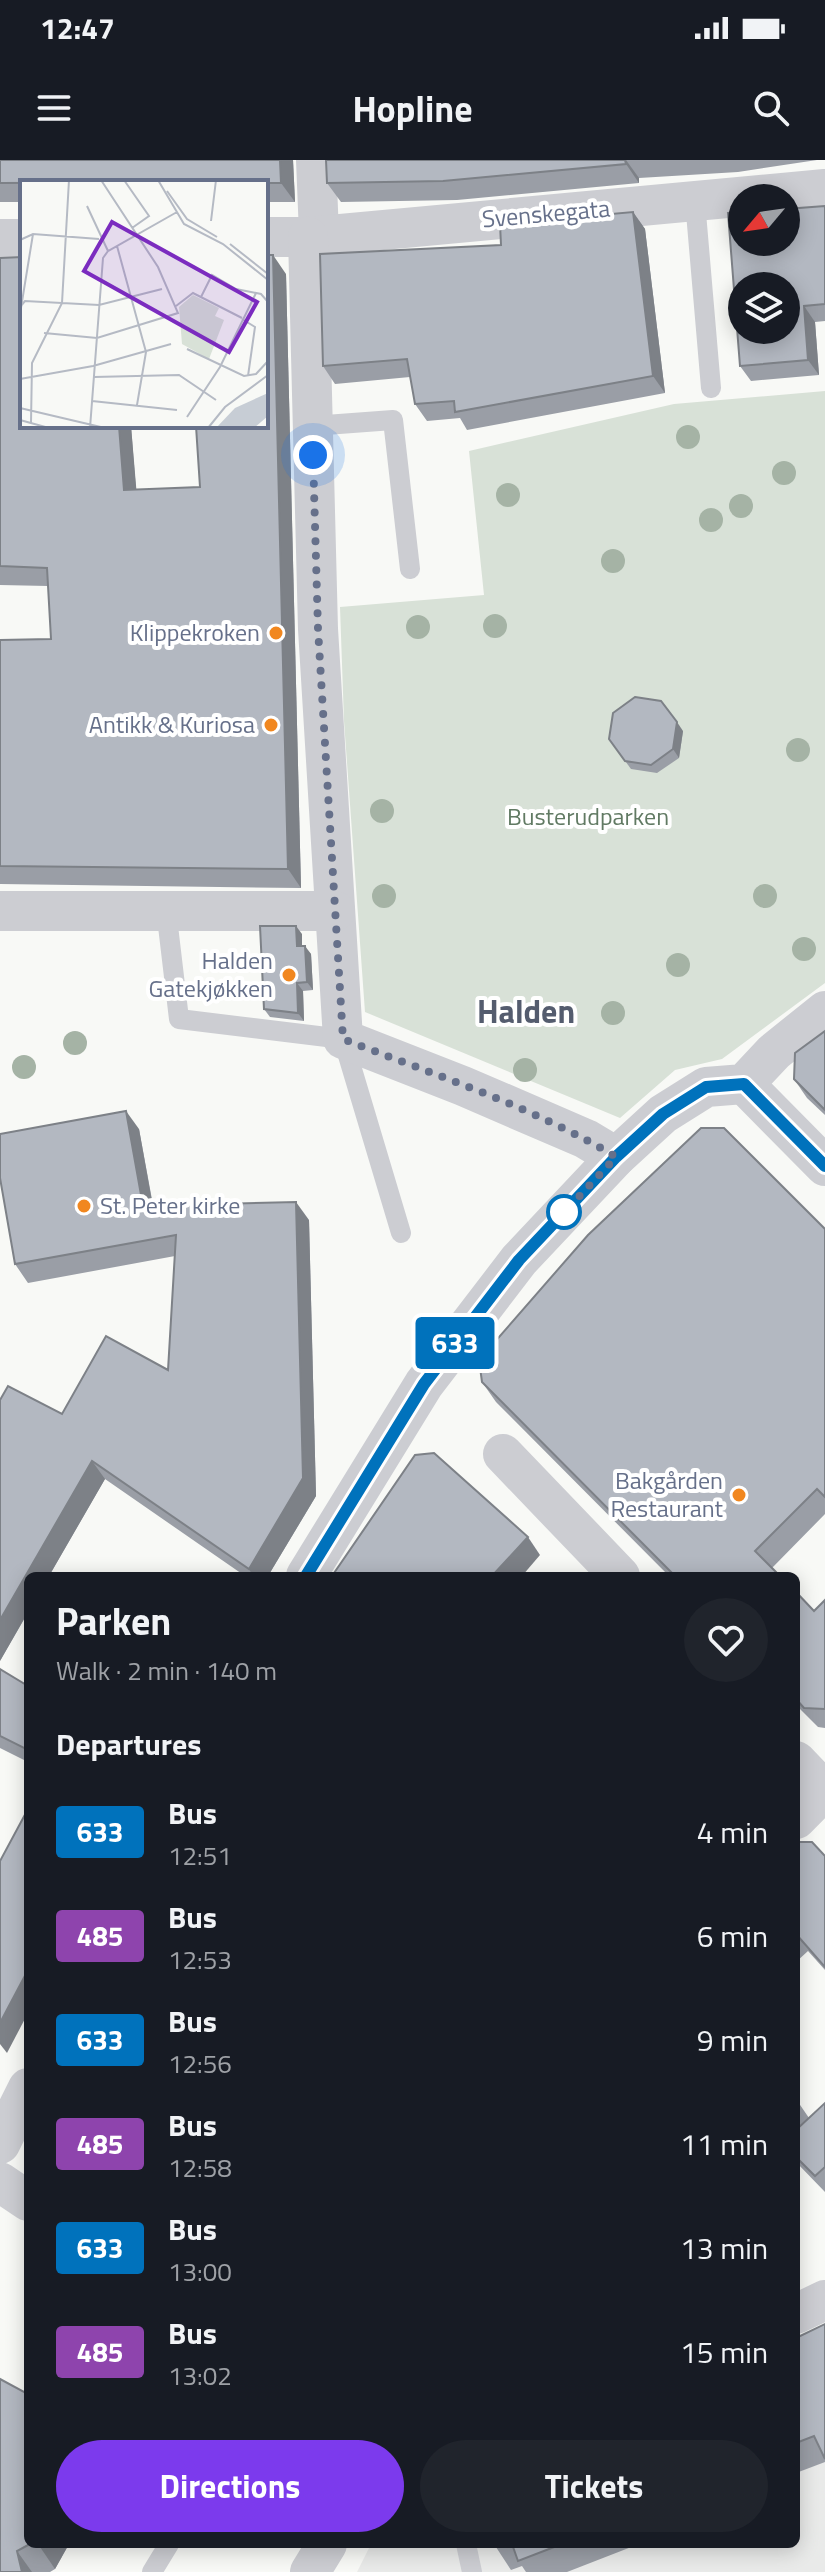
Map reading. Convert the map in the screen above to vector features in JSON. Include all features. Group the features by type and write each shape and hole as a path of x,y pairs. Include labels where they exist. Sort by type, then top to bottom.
{"street":[{"path":"316,160 312,426 318,629 343,1039 586,1139 616,1157"},
{"name":"Svenskegata","path":"268,237 313,236 825,189"},
{"path":"0,911 335,911"},
{"path":"308,1572 424,1384 519,1260 616,1157 663,1114 706,1087 744,1084 774,1052 825,1011"},
{"path":"744,1084 825,1166"},
{"path":"503,1454 616,1572"},
{"path":"800,1765 825,1791 800,1815"},
{"path":"0,2144 24,2096"},
{"path":"0,2182 24,2198"},
{"path":"800,2312 825,2300"},
{"path":"310,2572 325,2548"}],"lane":[{"path":"695,201 711,388"},
{"path":"312,426 393,420 410,569"},
{"path":"166,909 179,1019 343,1039 401,1233"},
{"path":"152,2572 167,2548"},
{"path":"467,2548 472,2572"}],"shaded area":[{"path":"825,2347 825,2572 357,2572 369,2548 800,2548 800,2358"}],"green space":[{"name":"Busterudparken","path":"825,391 825,983 722,1059 675,1070 620,1118 365,1012 344,721 340,607 484,595 469,451 674,404"}],"building":[{"path":"0,160 280,160 281,183 268,183 268,180 20,180 20,183 0,183"},
{"path":"326,160 625,160 626,164 443,181 327,183"},
{"path":"825,206 825,304 804,306 808,360 740,366 738,344 800,344 800,272 733,272 731,256 800,256 800,208"},
{"path":"633,212 653,376 455,412 454,401 415,404 407,359 323,366 320,254 501,245 500,224"},
{"path":"268,255 273,255 288,869 0,866 0,640 51,639 47,568 0,566 0,258 20,257 20,428 119,428 124,490 200,487 196,428 268,428"},
{"path":"635,697 661,701 677,722 673,749 651,765 625,761 609,739 613,713"},
{"path":"260,926 296,926 297,946 305,946 307,982 297,983 298,1013 264,1009"},
{"path":"825,1031 825,1110 794,1079 795,1053"},
{"path":"126,1111 143,1206 296,1202 303,1478 249,1569 92,1461 28,1572 24,1572 24,1579 0,1620 0,1400 8,1386 62,1414 106,1336 168,1370 176,1235 15,1264 0,1178 0,1134"},
{"path":"701,1128 724,1128 825,1229 825,1497 817,1489 755,1551 776,1572 671,1572 482,1382 479,1360 588,1235"},
{"path":"434,1453 528,1537 496,1572 335,1572 415,1455"},
{"path":"800,1596 814,1611 825,1600 825,1709 804,1708 800,1704"},
{"path":"0,1669 24,1684 24,1748 0,1736"},
{"path":"24,1816 24,1978 0,2023 0,1861"},
{"path":"800,1842 812,1842 825,1856 825,1967 800,1939"},
{"path":"825,2103 825,2167 815,2176 800,2161 800,2126"},
{"path":"825,2324 825,2459 814,2436 800,2441 800,2336"},
{"path":"0,2379 24,2392 24,2547 17,2551 22,2572 0,2572"},
{"path":"513,2548 552,2548 518,2561"}],"bus line":[{"name":"633","path":"308,1572 424,1384 519,1260 616,1157 663,1114 706,1087 744,1084 825,1166"}],"place":[{"name":"Klippekroken","path":"276,633"},
{"name":"Antikk & Kuriosa","path":"271,725"},
{"name":"Halden Gatekjøkken","path":"289,975"},
{"name":"St. Peter kirke","path":"84,1206"},
{"name":"Bakgården Restaurant","path":"739,1495"}],"district":[{"name":"Halden","path":"526,1012"}],"route":[{"path":"313,455 318,629 343,1039 586,1139 616,1157 558,1219 564,1212"}]}
